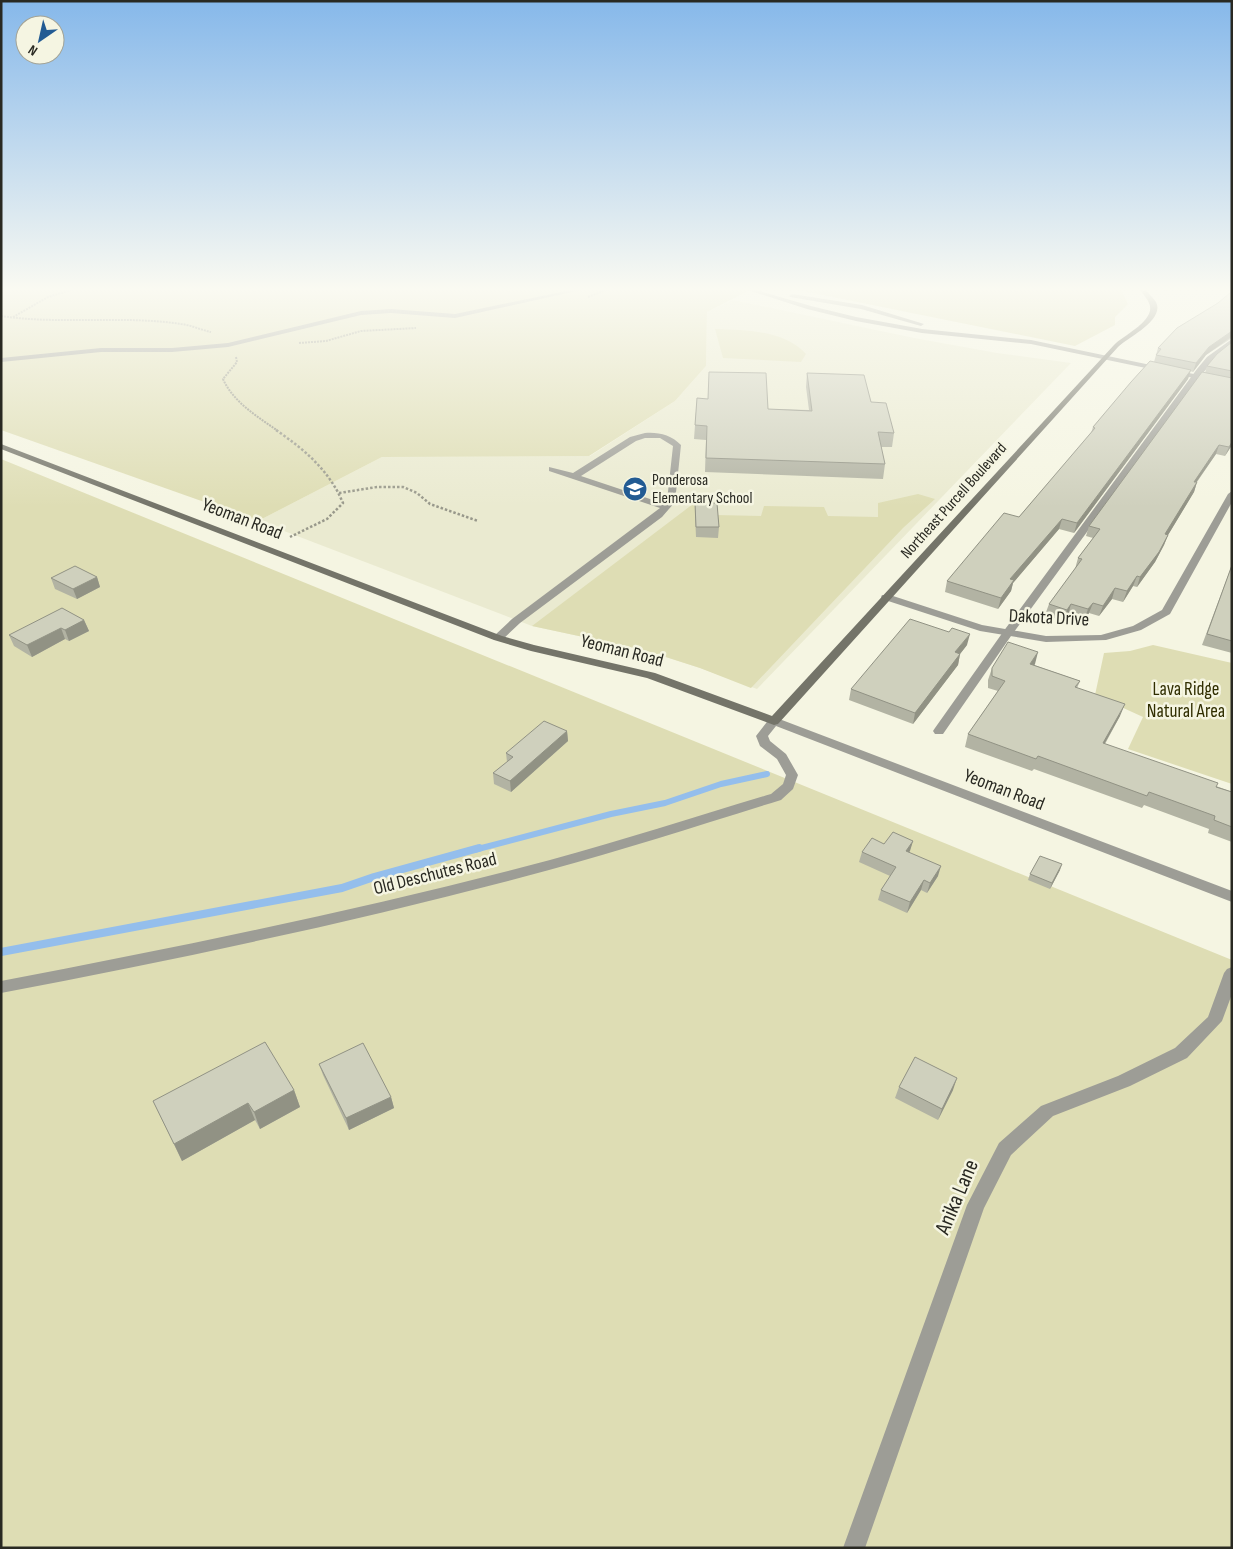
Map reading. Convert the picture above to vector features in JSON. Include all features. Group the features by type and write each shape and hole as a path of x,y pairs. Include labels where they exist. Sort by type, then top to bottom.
{"street":[{"name":"Northeast Purcell Boulevard","path":"774,722 1101,362"},
{"path":"1126,362 1232,384"},
{"path":"940,731 1007,634 1208,362"},
{"path":"498,638 516,621 659,515 671,502 677,444 669,438 643,435 633,439 573,477"},
{"name":"Yeoman Road","path":"1,446 498,638 531,649 632,670 660,679 1232,897"},
{"path":"552,469 666,507"},
{"name":"Dakota Drive","path":"886,597 980,628 1046,639 1102,638 1137,628 1166,612 1232,494"},
{"name":"Old Deschutes Road","path":"1,987 150,960 303,926 550,864 776,797 789,786 792,775 782,757 764,743 762,736 774,722"},
{"name":"Anika Lane","path":"854,1548 976,1205 1006,1149 1047,1111 1124,1081 1180,1053 1214,1021 1232,973"}],"path":[{"path":"237,362 223,379 226,387 245,407 307,453 328,476 343,503 338,511 290,537"},
{"path":"338,493 385,486 403,487 417,493 430,504 478,521"}],"shaded area":[{"name":"Ponderosa Elementary School","path":"706,362 1071,363 757,689 644,650 532,626 258,521 382,457 590,456 675,401 706,366"}],"green space":[{"path":"1,362 706,362 706,366 675,401 589,456 382,457 258,521 1,430"},
{"path":"1,459 1232,960 1232,1548 1,1548"},
{"path":"918,494 935,499 903,528 751,688 700,668 644,650 532,626 693,504 702,504 704,497 715,497 715,515 761,516 764,506 824,507 828,516 878,517 878,503"},
{"name":"Lava Ridge Natural Area","path":"1153,645 1232,663 1232,784 1128,749 1143,717 1095,695 1104,653 1130,651"}],"building":[{"path":"1149,362 1191,370 1077,523 1062,519 1010,579 1014,580 1001,598 947,581 1004,513 1019,517 1095,428 1093,427"},
{"path":"1210,362 1232,362 1232,371 1207,366"},
{"path":"709,372 766,373 768,409 812,411 807,373 864,375 871,402 886,403 894,433 878,432 885,464 706,458 707,426 695,425 697,398 708,399"},
{"path":"1202,372 1232,378 1232,442 1229,447 1219,445 1194,482 1197,482 1165,534 1168,535 1159,552 1140,577 1137,576 1127,591 1115,588 1103,606 1093,603 1088,609 1071,604 1067,610 1049,604 1082,559 1078,558 1100,529 1089,526"},
{"path":"695,503 717,503 719,527 696,527"},
{"path":"1232,565 1232,641 1207,634"},
{"path":"75,566 97,577 73,589 51,578"},
{"path":"62,608 84,620 65,630 61,628 27,645 9,635"},
{"path":"910,619 949,632 952,628 970,634 955,652 960,654 915,713 851,689"},
{"path":"1008,642 1038,652 1030,664 1080,681 1075,687 1125,704 1103,743 1218,783 1216,787 1232,792 1232,827 1214,820 1215,816 1149,792 1147,796 1038,756 1036,759 968,734 1005,681 992,676 992,668"},
{"path":"544,721 567,731 510,781 493,773 513,757 506,753"},
{"path":"893,832 913,841 906,851 941,866 930,883 924,880 910,902 881,890 896,867 862,852 872,838 884,844"},
{"path":"1040,856 1062,864 1052,883 1030,874"},
{"path":"265,1042 294,1090 254,1112 248,1103 174,1144 153,1101"},
{"path":"363,1043 391,1097 346,1118 319,1064"},
{"path":"915,1057 957,1078 942,1109 899,1087"}],"waterway":[{"path":"474,850 611,814 665,803 721,784 767,774"},
{"path":"1,952 342,888 374,877 479,848"}],"place":[{"name":"Ponderosa Elementary School","path":"635,489"}]}
